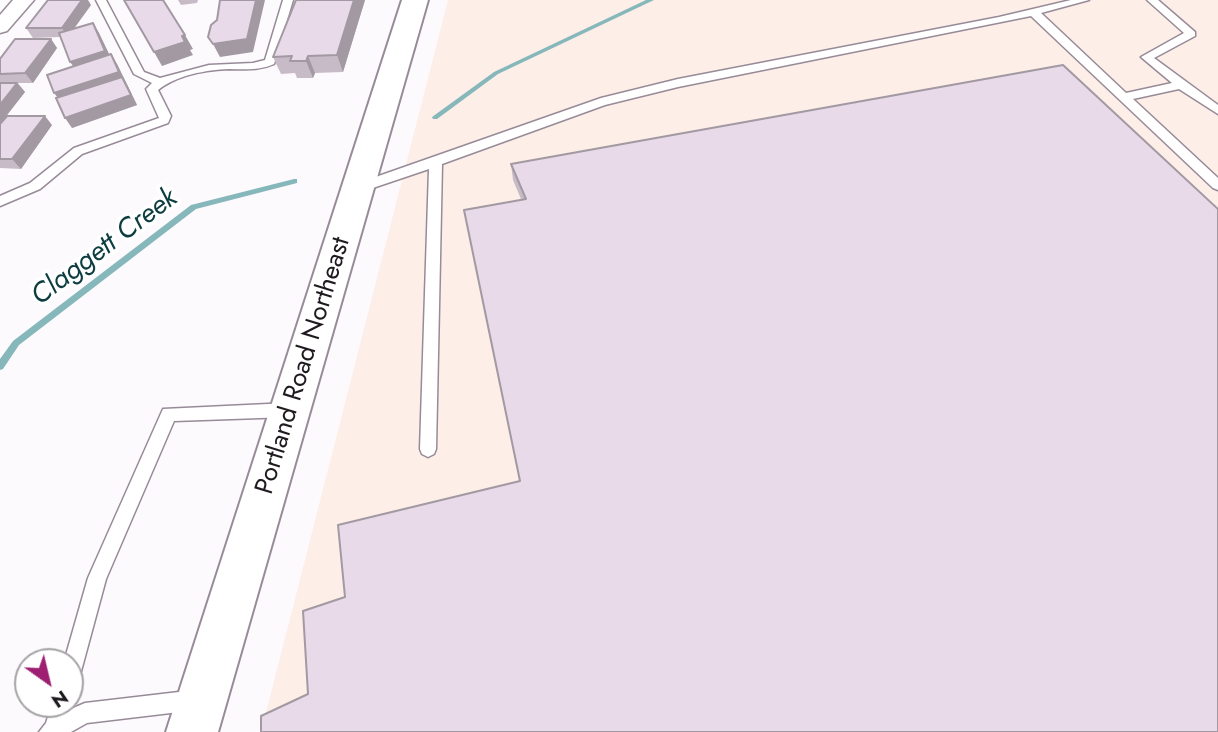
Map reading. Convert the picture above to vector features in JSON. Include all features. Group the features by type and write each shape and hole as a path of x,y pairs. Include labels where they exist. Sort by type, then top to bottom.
{"main road":[{"name":"Portland Road Northeast","path":"197,715 415,0"}],"street":[{"path":"0,27 24,0"}],"lane":[{"path":"101,0 140,74 160,82"},
{"path":"0,201 35,186 78,150 164,120 165,116 152,89 160,82 199,70 270,62 288,0"},
{"path":"358,188 601,102 678,83 1084,0"},
{"path":"1152,0 1191,34 1147,57 1215,111 1218,110"},
{"path":"1033,12 1218,185"},
{"path":"1124,97 1181,85"},
{"path":"428,449 436,162"},
{"path":"78,648 97,578 169,414 291,410"},
{"path":"53,731 85,713 197,715"}],"shaded area":[{"path":"448,0 1218,0 1218,732 261,732"}],"building":[{"path":"48,0 82,0 62,28 26,28"},
{"path":"124,0 163,0 185,35 182,36 185,42 154,52"},
{"path":"220,0 256,0 247,39 213,44 208,37 211,25 217,20"},
{"path":"296,0 354,0 337,55 308,56 306,61 290,61 292,56 273,57"},
{"path":"93,23 105,51 70,62 59,33"},
{"path":"15,39 51,39 25,73 0,74 0,59"},
{"path":"111,54 119,72 54,93 47,75"},
{"path":"1063,65 1218,209 1218,732 261,732 261,716 308,694 303,611 345,597 338,525 520,481 464,210 526,199 511,164"},
{"path":"122,77 131,95 65,118 56,98"},
{"path":"0,83 17,83 0,105"},
{"path":"7,116 45,116 12,159 0,159 0,124"}],"waterway":[{"name":"Claggett Creek","path":"435,117 496,73 651,0"},
{"name":"Claggett Creek","path":"0,366 16,343 194,207 294,181"}]}
